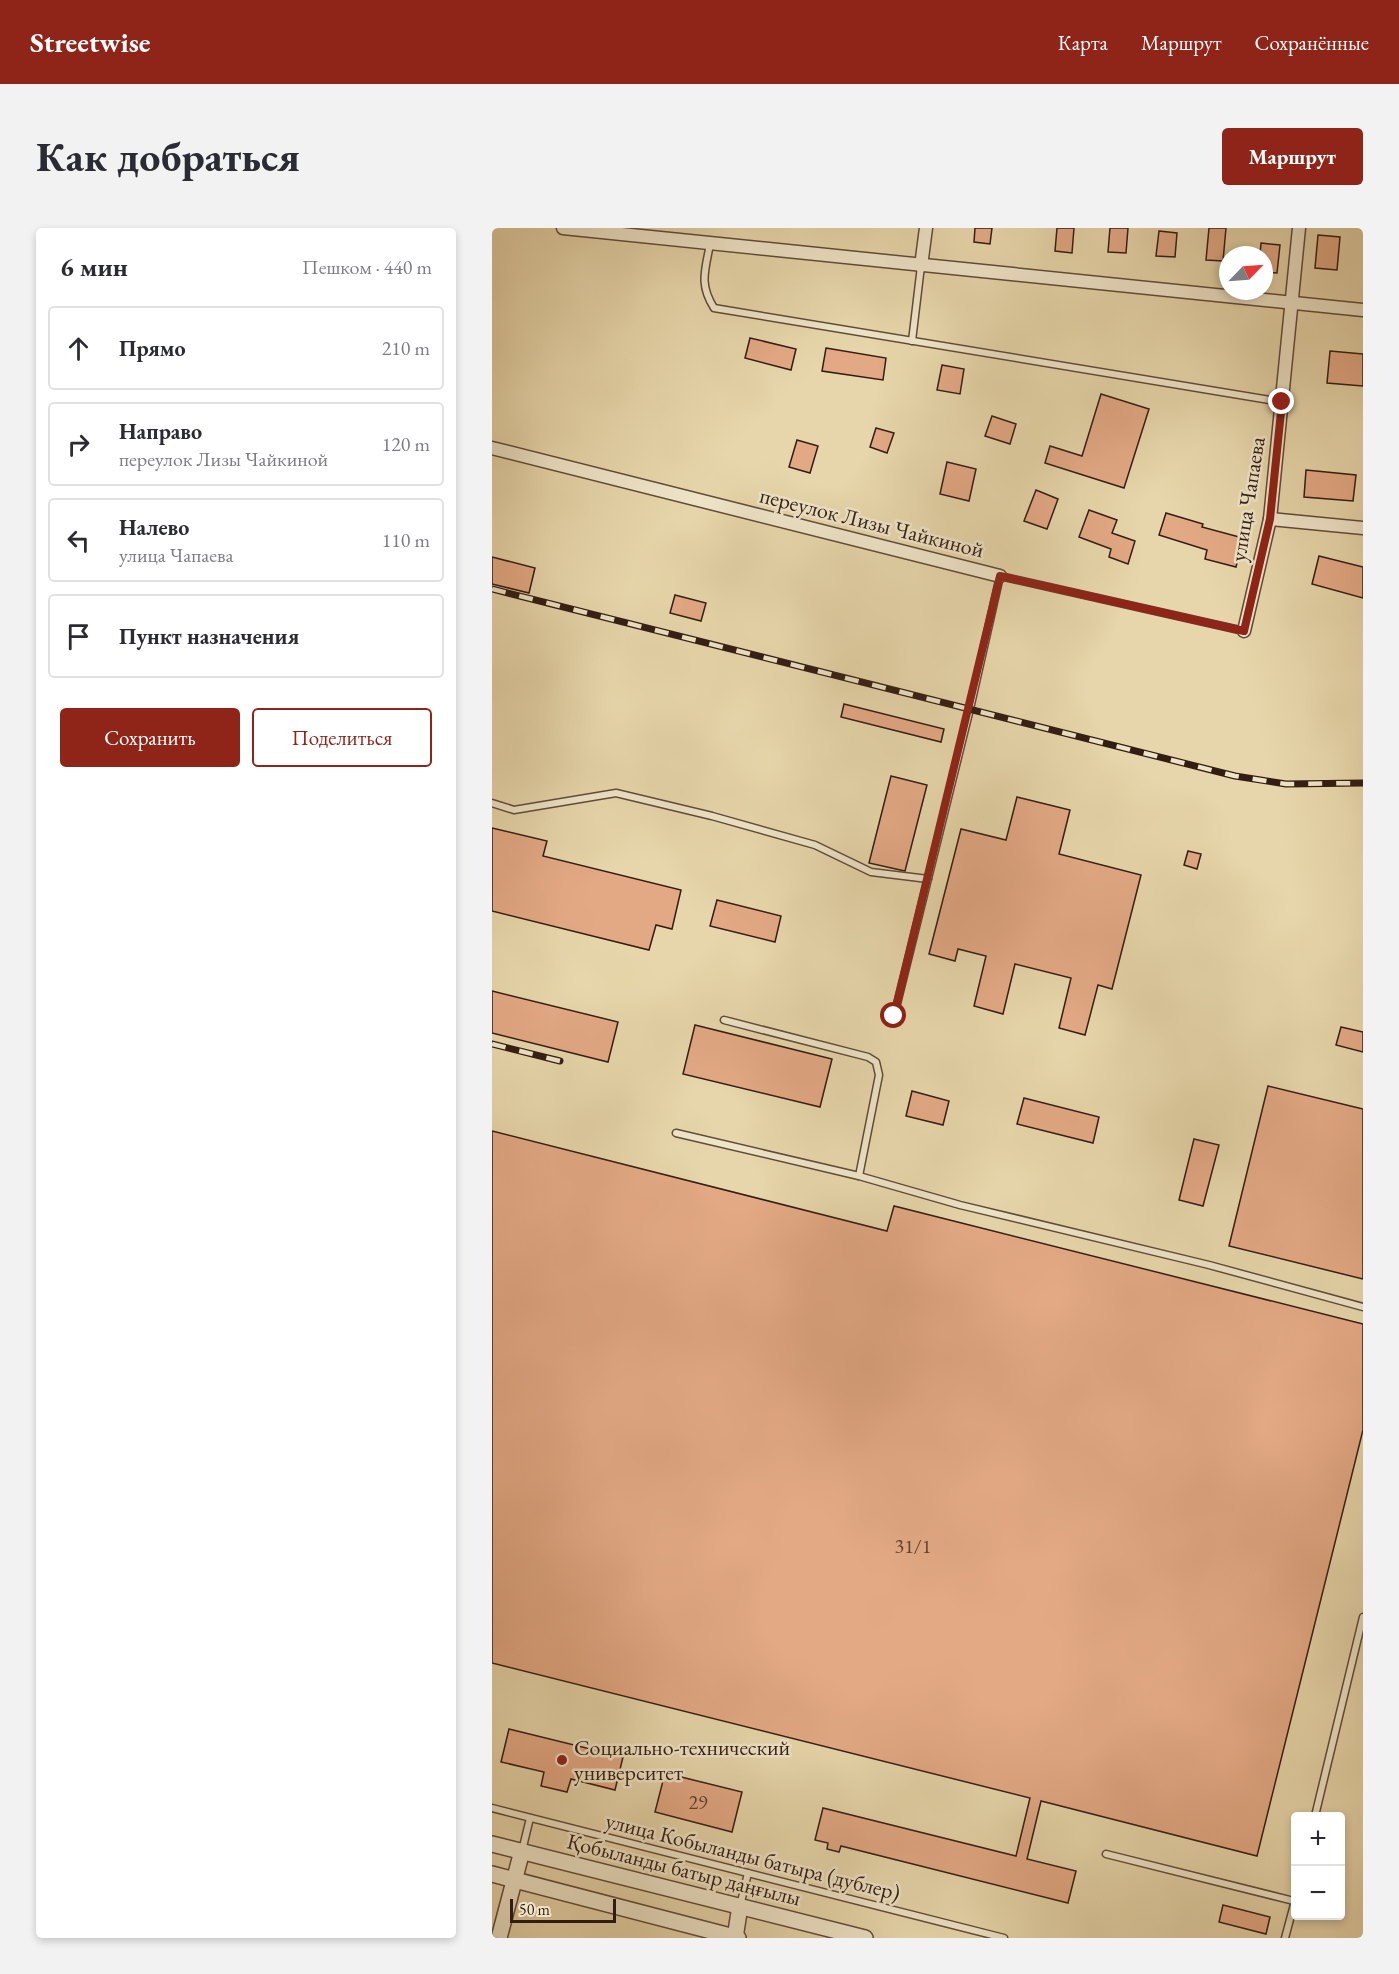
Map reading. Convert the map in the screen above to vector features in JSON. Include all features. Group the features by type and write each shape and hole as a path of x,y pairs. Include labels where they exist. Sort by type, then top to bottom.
{"street":[{"path":"562,228 1363,310"},
{"path":"921,266 926,228"},
{"name":"улица Чапаева","path":"1244,631 1270,519 1299,228"},
{"name":"переулок Лизы Чайкиной","path":"492,448 1000,576"},
{"path":"1270,519 1363,528"},
{"name":"Қобыланды батыр даңғылы","path":"492,1844 865,1938"},
{"path":"500,1938 522,1851"},
{"path":"492,1874 736,1938 740,1906"}],"lane":[{"path":"710,244 703,280 706,295 714,308 1282,402"},
{"path":"912,341 921,266"},
{"path":"894,1016 1000,576"},
{"name":"переулок Лизы Чайкиной","path":"1000,576 1244,631"},
{"path":"492,803 514,810 616,793 712,816 815,846 871,872 928,879"},
{"path":"724,1020 868,1057 876,1062 879,1075 859,1176"},
{"path":"676,1133 859,1176 960,1205 1209,1265 1363,1306"},
{"path":"1316,1812 1363,1617"},
{"name":"улица Кобыланды батыра (дублер)","path":"492,1808 1004,1938"},
{"path":"522,1851 530,1818"},
{"path":"1106,1854 1291,1898"},
{"path":"740,1906 748,1873"},
{"path":"1285,1938 1291,1915"}],"building":[{"path":"975,228 992,228 990,244 974,242"},
{"path":"1057,228 1074,228 1072,253 1055,251"},
{"path":"1110,228 1128,228 1126,253 1108,252"},
{"path":"1209,228 1226,228 1224,246 1219,246 1219,261 1206,260"},
{"path":"1159,231 1177,233 1175,257 1156,256"},
{"path":"1318,235 1340,237 1337,270 1315,268"},
{"path":"1261,243 1280,245 1277,273 1273,273 1273,246 1261,246"},
{"path":"750,338 796,349 791,370 745,358"},
{"path":"826,348 886,358 883,380 822,371"},
{"path":"1330,351 1363,354 1363,386 1327,383"},
{"path":"942,365 964,369 960,394 937,390"},
{"path":"1101,394 1149,409 1124,488 1045,463 1050,446 1082,456"},
{"path":"992,416 1016,424 1010,444 985,436"},
{"path":"876,428 894,433 887,453 870,447"},
{"path":"797,440 818,446 810,473 789,467"},
{"path":"947,462 976,469 969,501 940,494"},
{"path":"1306,470 1356,475 1353,501 1304,497"},
{"path":"1036,490 1058,499 1047,529 1024,521"},
{"path":"1089,510 1117,520 1112,533 1135,541 1128,564 1109,557 1111,549 1079,537"},
{"path":"1166,513 1203,524 1202,527 1243,538 1236,567 1205,559 1207,550 1159,535"},
{"path":"1319,556 1363,567 1363,598 1312,584"},
{"path":"492,557 535,568 529,593 492,584"},
{"path":"675,595 706,603 701,621 670,613"},
{"path":"844,704 944,729 941,742 841,717"},
{"path":"891,776 927,785 905,871 869,863"},
{"path":"1017,797 1070,810 1059,854 1141,875 1112,989 1098,985 1085,1035 1059,1028 1071,978 1015,964 1003,1014 974,1006 986,956 958,949 955,961 929,954 961,829 1006,840"},
{"path":"492,828 547,841 543,856 681,890 672,929 656,925 649,950 492,911"},
{"path":"1188,851 1201,854 1197,869 1184,865"},
{"path":"717,900 781,916 775,942 710,926"},
{"path":"492,991 618,1022 608,1062 492,1033"},
{"path":"695,1025 832,1059 820,1107 683,1074"},
{"path":"1341,1027 1363,1032 1363,1052 1336,1045"},
{"path":"1268,1086 1363,1109 1363,1279 1229,1246"},
{"path":"912,1091 949,1101 943,1125 906,1116"},
{"path":"1024,1098 1099,1117 1093,1143 1017,1124"},
{"path":"492,1131 887,1231 894,1206 1363,1324 1363,1430 1257,1856 1041,1801 1027,1859 1076,1871 1068,1903 841,1846 839,1852 827,1849 828,1843 815,1840 823,1808 1016,1856 1030,1798 492,1663"},
{"path":"1194,1139 1219,1145 1203,1206 1179,1200"},
{"name":"Социально-технический университет","path":"509,1729 623,1757 615,1790 571,1779 567,1792 541,1786 544,1772 501,1762"},
{"path":"665,1773 742,1792 732,1832 655,1812"},
{"path":"1223,1905 1270,1917 1266,1934 1219,1922"}],"railway":[{"path":"492,589 1235,776 1286,784 1363,783"},
{"path":"492,1044 560,1061"}],"place":[{"name":"Социально-технический университет","path":"562,1760"}],"route":[{"path":"894,1016 970,710 1000,576 1244,631 1270,519 1282,402"}]}
